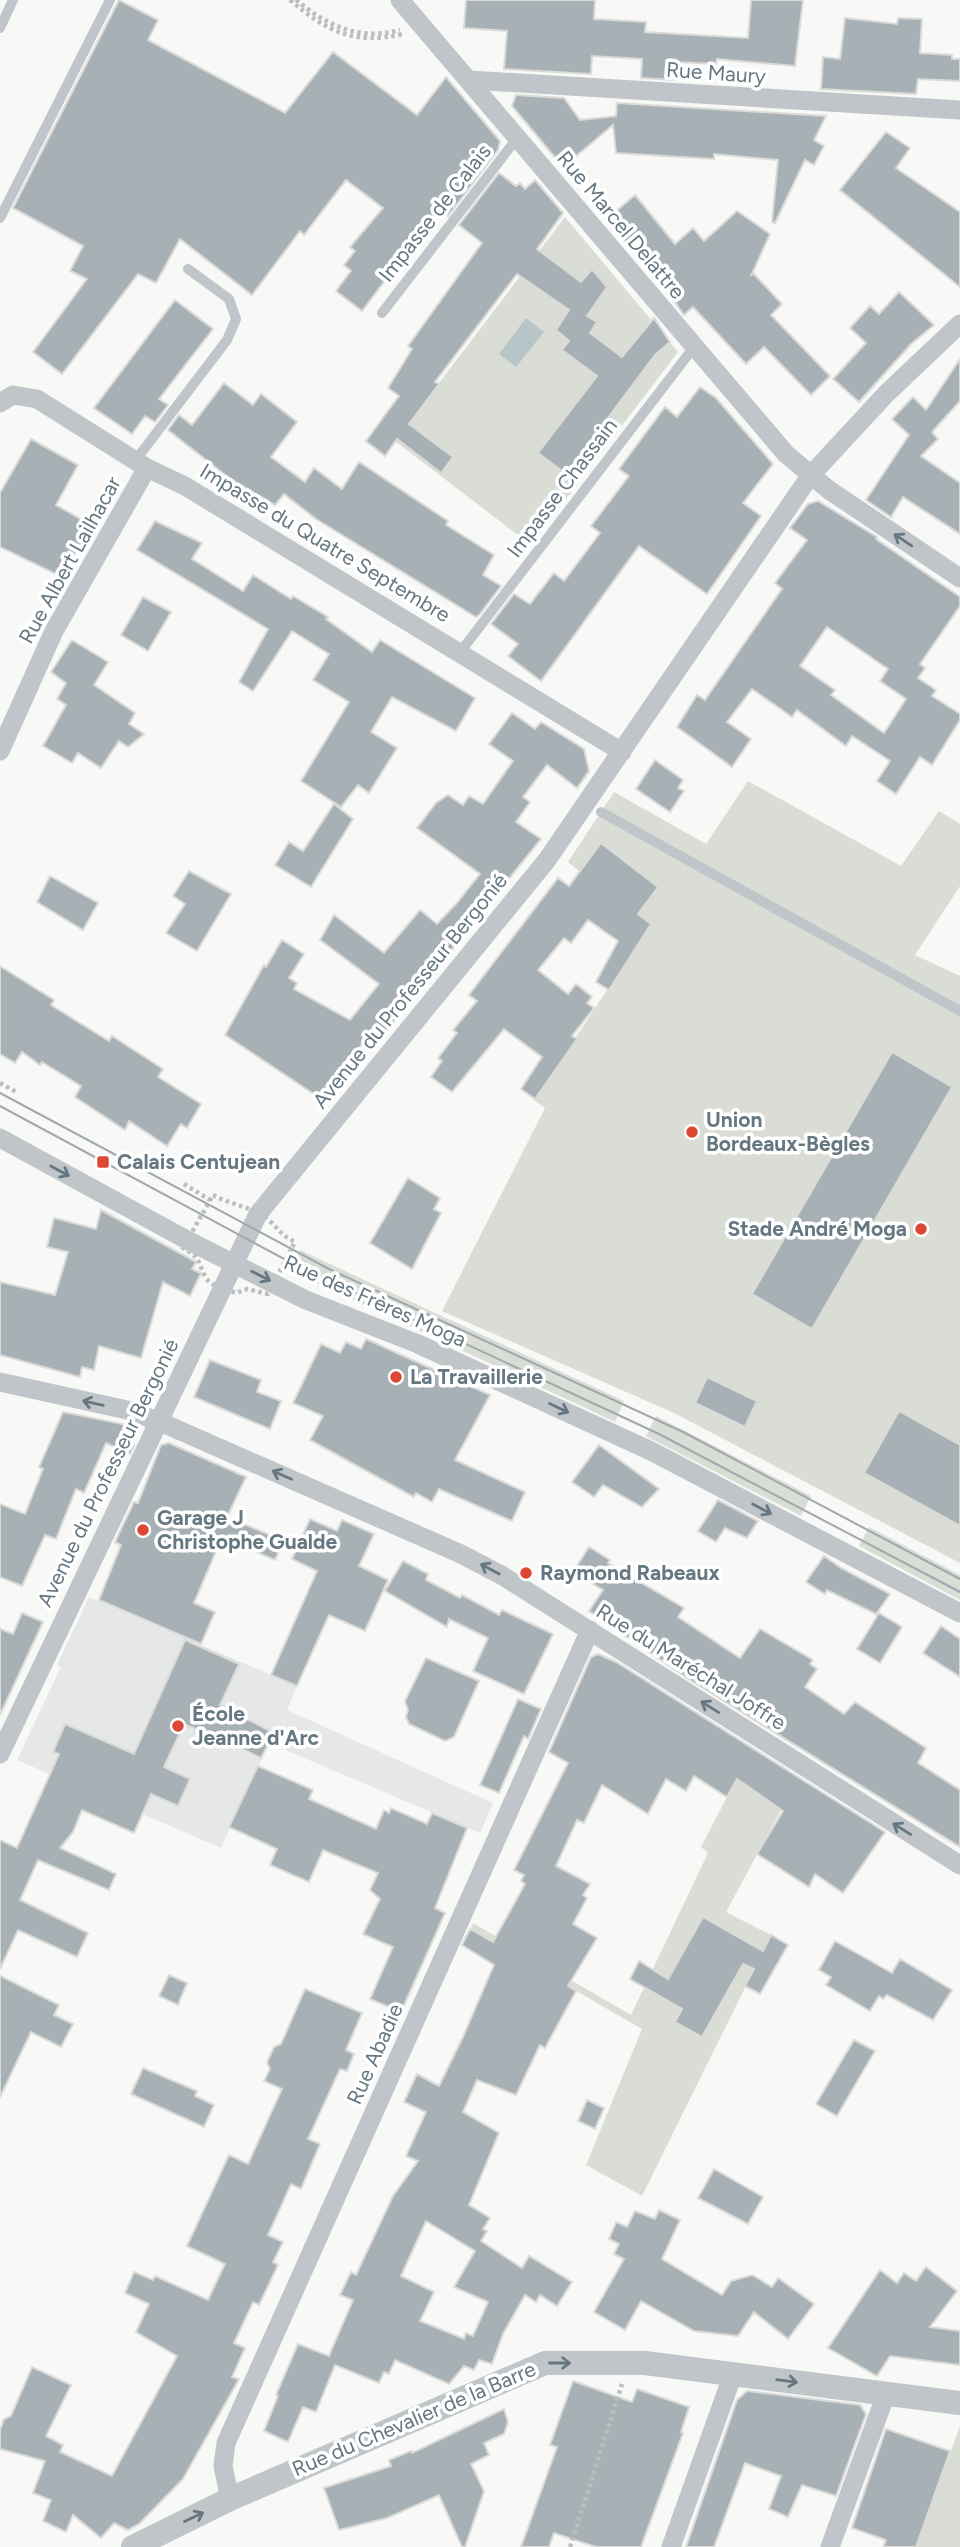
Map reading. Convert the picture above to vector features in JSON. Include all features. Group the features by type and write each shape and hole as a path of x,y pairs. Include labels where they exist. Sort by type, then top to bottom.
{"street":[{"name":"Rue Marcel Delattre","path":"400,0 786,454 810,476 960,578"},
{"name":"Rue Maury","path":"470,80 960,110"},
{"name":"Avenue du Professeur Bergonié","path":"0,1754 232,1262 258,1214 547,860 810,476 886,394 960,324"},
{"name":"Impasse du Quatre Septembre","path":"0,403 13,395 37,399 141,464 185,486 461,652 622,752"},
{"name":"Rue Albert Lailhacar","path":"0,751 54,631 141,464"},
{"name":"Rue des Frères Moga","path":"0,1138 306,1300 418,1344 651,1451 960,1613"},
{"name":"Rue du Maréchal Joffre","path":"0,1382 127,1410 158,1421 461,1554 503,1576 590,1630 960,1865"},
{"name":"Rue Abadie","path":"230,2499 222,2466 226,2443 590,1630"},
{"name":"Rue du Chevalier de la Barre","path":"133,2547 230,2499 545,2363 626,2363 960,2403"},
{"path":"671,2547 733,2374"},
{"path":"830,2547 886,2393"}],"lane":[{"path":"0,28 13,0"},
{"path":"0,218 110,0"},
{"name":"Impasse de Calais","path":"382,313 518,137"},
{"path":"141,464 227,340 236,319 229,299 188,269"},
{"name":"Impasse Chassain","path":"461,652 694,347"},
{"path":"601,813 960,1011"}],"path":[{"path":"290,0 316,22 354,38 382,38 410,32 420,22"},
{"path":"296,0 335,28 355,33 382,35 420,22"},
{"path":"0,1083 18,1093"},
{"path":"184,1184 210,1200"},
{"path":"570,2547 621,2389 626,2363"}],"shaded area":[{"path":"565,217 678,352 531,545 395,441"},
{"path":"526,318 544,332 516,367 499,354"},
{"path":"748,781 901,866 939,811 960,824 960,886 915,955 960,976 960,1563 674,1413 442,1311 545,1108 534,1100 641,939 592,882 568,862 614,792 706,844"},
{"path":"300,1250 624,1401 615,1422 289,1270"},
{"path":"656,1416 811,1496 801,1516 646,1436"},
{"path":"869,1527 960,1575 960,1600 859,1546"},
{"name":"École Jeanne d'Arc","path":"89,1597 297,1686 287,1710 493,1803 480,1833 269,1743 221,1848 17,1760 61,1667 57,1665"},
{"path":"752,1749 782,1808 726,1912 771,1935 642,2196 586,2165 642,2029 471,1930 473,1923 631,2015 708,1853 701,1847"},
{"path":"960,2426 960,2547 916,2547"}],"building":[{"path":"119,0 158,20 148,40 285,113 333,52 417,115 446,77 500,141 498,150 448,216 439,209 362,311 336,291 351,271 344,265 355,251 350,247 383,208 346,180 304,235 300,231 252,295 180,239 156,283 138,274 62,374 33,352 87,279 70,271 83,246 13,208"},
{"path":"466,0 595,0 594,19 646,22 645,32 748,38 751,0 803,0 795,66 717,59 716,64 676,62 675,80 641,78 642,59 592,56 591,74 504,69 507,31 464,28"},
{"path":"845,18 897,24 898,18 922,19 920,53 952,55 952,59 960,59 960,81 918,79 916,94 821,89 823,57 840,59"},
{"path":"516,95 564,98 580,120 616,116 617,103 826,116 814,140 824,146 814,165 805,160 775,223 772,222 778,160 714,154 714,159 616,153 613,125 563,167 512,106"},
{"path":"886,132 910,148 896,168 960,212 960,287 840,190"},
{"path":"499,173 516,186 520,183 525,189 535,180 563,213 537,249 581,282 592,269 607,287 587,316 597,322 590,333 622,357 654,318 670,342 655,355 566,474 538,453 597,376 562,350 569,341 556,330 569,310 517,274 435,382 439,384 409,424 453,457 441,473 397,439 385,456 366,441 399,396 388,388 412,349 408,346 482,243 459,225"},
{"path":"635,195 675,244 693,228 704,241 737,211 770,234 751,276 753,273 782,304 771,315 830,376 811,395 764,347 746,364 693,307 684,315 668,292 676,284 636,236 627,244 607,219"},
{"path":"899,292 934,325 911,344 859,402 833,379 866,343 850,328 870,306 879,314"},
{"path":"175,300 213,329 159,399 168,405 155,422 145,416 132,434 94,408"},
{"path":"960,359 960,401 932,432 938,439 921,456 960,483 960,534 903,497 891,517 866,500 909,435 892,419 913,397 926,410"},
{"path":"224,383 253,405 261,394 297,422 271,457 305,482 314,468 342,489 359,462 448,521 446,525 494,555 483,575 501,586 479,615 476,617 316,519 284,494 275,505 229,478 168,430 179,415 192,425"},
{"path":"700,387 716,398 773,464 743,503 761,516 707,594 639,546 541,681 508,656 518,644 491,624 514,594 530,604 554,573 564,581 600,533 591,526 629,476 619,469 665,407 677,417"},
{"path":"31,439 78,465 56,505 91,525 62,577 0,547 0,493"},
{"path":"818,501 877,537 876,539 960,597 960,606 920,664 925,668 918,678 936,690 932,696 960,714 960,720 932,765 920,757 896,794 877,781 890,761 852,736 846,746 797,710 792,717 752,689 727,722 751,739 732,767 677,727 697,695 705,700 782,589 775,583 807,540 790,528 808,504","holes":["827,627 888,669 880,681 906,699 884,733 831,695 835,690 800,666"]},
{"path":"155,521 202,543 192,559 243,591 253,575 291,599 293,596 328,617 326,619 372,652 380,640 475,698 456,731 392,697 371,732 397,748 369,793 358,785 341,807 301,781 349,702 313,680 329,654 292,631 253,691 239,682 268,629 137,550"},
{"path":"143,597 171,612 148,651 121,635"},
{"path":"72,640 108,662 94,685 135,713 129,724 144,734 128,747 119,741 101,768 78,753 72,763 43,746 66,705 57,699 66,683 51,672"},
{"path":"512,713 535,729 541,722 584,749 589,771 577,788 547,765 523,797 530,802 516,822 541,839 381,1037 370,1031 326,1102 225,1035 264,965 266,967 282,940 304,954 289,978 297,983 294,989 350,1020 379,984 320,940 334,915 384,953 420,910 437,924 456,904 480,874 417,828 436,803 448,795 463,805 469,796 483,804 513,761 489,744"},
{"path":"655,760 683,780 678,788 684,791 670,812 636,789"},
{"path":"334,804 353,819 311,887 275,865 289,842 303,851"},
{"path":"601,843 658,887 638,914 651,924 609,990 596,982 618,941 588,920 571,943 564,938 538,970 568,994 576,984 592,997 587,1003 594,1008 572,1036 577,1039 535,1099 521,1089 542,1057 504,1029 452,1092 431,1077 442,1061 438,1058 457,1033 453,1030 477,1001 469,995 558,878 569,886"},
{"path":"189,871 231,894 197,951 166,933 185,904 173,896"},
{"path":"50,876 98,903 83,930 37,902"},
{"path":"0,966 54,1000 51,1005 109,1041 112,1036 163,1069 158,1077 201,1104 187,1128 181,1124 167,1146 129,1121 125,1130 75,1097 81,1086 42,1062 40,1065 22,1052 15,1063 0,1054"},
{"path":"892,1052 952,1087 812,1329 752,1294"},
{"path":"408,1178 440,1198 434,1209 441,1213 412,1269 370,1243"},
{"path":"101,1210 196,1262 192,1269 201,1273 190,1296 163,1282 141,1358 99,1346 94,1370 82,1367 80,1377 0,1355 0,1282 55,1295 68,1252 47,1247 54,1218 96,1229"},
{"path":"366,1339 490,1395 455,1460 525,1492 512,1521 439,1489 432,1502 416,1493 414,1497 310,1440 323,1416 293,1403 321,1344 340,1353 346,1342 361,1349"},
{"path":"210,1360 261,1380 257,1392 281,1401 270,1429 194,1397"},
{"path":"707,1377 757,1401 745,1427 695,1403"},
{"path":"899,1411 960,1445 960,1526 864,1473"},
{"path":"63,1412 127,1425 134,1446 130,1454 106,1443 84,1493 76,1489 56,1539 45,1535 22,1586 0,1577 0,1504 25,1514 43,1469 39,1467"},
{"path":"169,1443 246,1477 227,1517 284,1541 275,1560 222,1537 194,1603 215,1612 201,1644 99,1600 121,1545 115,1542 134,1502 138,1503 161,1445"},
{"path":"599,1445 659,1489 642,1507 603,1485 594,1497 572,1482"},
{"path":"718,1500 758,1521 747,1538 725,1528 716,1542 698,1531"},
{"path":"310,1519 337,1531 342,1520 374,1534 359,1566 388,1580 365,1631 329,1615 297,1686 271,1675 317,1571 292,1559"},
{"path":"589,1547 610,1560 608,1563 684,1608 678,1617 740,1658 760,1629 813,1660 810,1664 817,1669 805,1687 844,1714 855,1702 926,1748 918,1763 960,1790 960,1847 690,1680 589,1611 603,1590 573,1572"},
{"path":"824,1556 890,1594 876,1614 827,1590 825,1594 806,1582"},
{"path":"403,1561 428,1574 426,1580 460,1598 462,1595 499,1615 502,1610 553,1634 524,1694 473,1671 488,1638 449,1619 447,1627 385,1591"},
{"path":"22,1613 43,1622 0,1715 0,1629 13,1634"},
{"path":"879,1613 902,1627 880,1663 857,1649"},
{"path":"941,1626 960,1639 960,1677 923,1653"},
{"path":"185,1640 239,1664 220,1705 274,1733 261,1758 199,1727 198,1730 184,1724 164,1767 190,1779 178,1806 151,1794 134,1833 82,1810 73,1832 60,1848 116,1874 109,1890 38,1860 20,1900 88,1933 77,1957 18,1930 0,1969 0,1840 17,1848 59,1754 53,1752 65,1724 134,1754"},
{"path":"598,1654 616,1662 885,1832 843,1893 815,1874 809,1887 757,1854 783,1811 737,1779 727,1797 694,1776 686,1791 666,1779 648,1814 602,1785 584,1823 577,1820 556,1866 590,1884 583,1895 587,1898 573,1924 597,1938 568,1986 576,1991 545,2048 540,2045 516,2095 477,2080 463,2112 499,2133 469,2205 490,2218 483,2229 487,2231 481,2241 522,2268 529,2256 572,2282 557,2306 540,2295 536,2302 525,2295 503,2334 492,2364 479,2360 474,2370 464,2366 449,2384 395,2360 389,2374 384,2372 379,2383 335,2365 316,2412 303,2407 288,2442 264,2431 278,2396 276,2395 298,2344 329,2356 353,2300 340,2295 351,2272 356,2275 393,2196 418,2161 406,2156 426,2112 404,2102 417,2074 439,2086 494,1965 462,1945 470,1929 493,1942 525,1884 521,1881 524,1875 514,1870 568,1763 549,1752 591,1657","holes":["426,2221 475,2251 454,2287 488,2302 473,2336 466,2333 464,2339 420,2321 434,2292 401,2276"]},
{"path":"426,1658 479,1681 454,1737 445,1741 409,1724 406,1717 408,1710 405,1701"},
{"path":"518,1699 541,1709 528,1739 524,1736 499,1793 480,1785"},
{"path":"258,1766 313,1790 309,1799 376,1829 384,1810 389,1813 391,1808 427,1824 432,1813 467,1828 435,1908 445,1913 401,2012 370,1999 393,1947 363,1934 380,1899 370,1890 378,1873 323,1850 309,1882 270,1865 277,1849 229,1827"},
{"path":"703,1917 763,1951 771,1935 788,1945 760,1994 745,1986 754,1969 743,1964 702,2037 675,2022 682,2009 630,1979 639,1961 668,1979"},
{"path":"835,1941 892,1973 900,1959 952,1990 933,2020 887,1995 883,1999 879,1996 870,2011 826,1985 831,1977 819,1970"},
{"path":"169,1975 187,1983 178,2005 159,1996"},
{"path":"0,1976 59,2005 54,2015 73,2024 61,2047 31,2032 0,2097"},
{"path":"305,1989 362,2013 346,2050 354,2054 347,2071 340,2069 308,2139 320,2144 301,2189 291,2184 268,2235 283,2242 273,2262 278,2265 259,2305 253,2302 234,2343 245,2348 232,2377 239,2379 183,2479 139,2524 128,2530 114,2523 101,2538 73,2515 66,2532 43,2521 51,2500 33,2493 45,2461 0,2449 0,2430 4,2419 11,2416 32,2367 71,2385 46,2436 63,2445 60,2452 112,2476 177,2356 136,2332 149,2304 125,2293 134,2272 153,2280 155,2276 208,2300 225,2264 187,2246 229,2155 248,2164 282,2089 264,2081 270,2069 267,2062 274,2047 281,2044"},
{"path":"854,2040 875,2051 837,2116 816,2104"},
{"path":"143,2068 197,2091 195,2096 214,2105 204,2127 131,2094"},
{"path":"587,2100 604,2108 595,2129 578,2121"},
{"path":"714,2169 763,2197 748,2224 698,2198"},
{"path":"659,2210 680,2220 662,2259 722,2295 731,2281 752,2275 772,2287 778,2278 814,2304 788,2339 754,2312 738,2336 694,2331 641,2301 625,2330 594,2312 624,2259 614,2254 619,2244 609,2239 616,2222 627,2227 635,2211 655,2219"},
{"path":"926,2267 957,2291 930,2327 960,2331 960,2365 890,2356 877,2376 828,2348 880,2270 897,2283 904,2273 916,2281"},
{"path":"573,2381 632,2402 637,2389 689,2407 681,2432 683,2433 641,2547 596,2547 554,2533 549,2547 521,2547 557,2447 550,2445"},
{"path":"747,2391 860,2405 866,2414 836,2496 802,2485 788,2517 769,2509 781,2476 745,2463 714,2547 686,2547 737,2400"},
{"path":"504,2409 508,2422 504,2434 484,2443 489,2455 471,2464 484,2491 465,2547 462,2547 439,2495 387,2518 339,2530 324,2488 391,2466 389,2460 411,2451 412,2453"},
{"path":"886,2429 950,2451 916,2547 883,2547 886,2540 852,2528"}],"tram line":[{"path":"0,1093 329,1269 683,1432 960,1579"},
{"path":"0,1106 286,1260 659,1434 960,1592"}],"place":[{"name":"Union Bordeaux-Bègles","path":"692,1132"},
{"name":"Calais Centujean","path":"103,1162"},
{"name":"Stade André Moga","path":"921,1229"},
{"name":"La Travaillerie","path":"396,1377"},
{"name":"Garage J Christophe Gualde","path":"143,1530"},
{"name":"Raymond Rabeaux","path":"526,1573"},
{"name":"École Jeanne d'Arc","path":"178,1726"}]}
